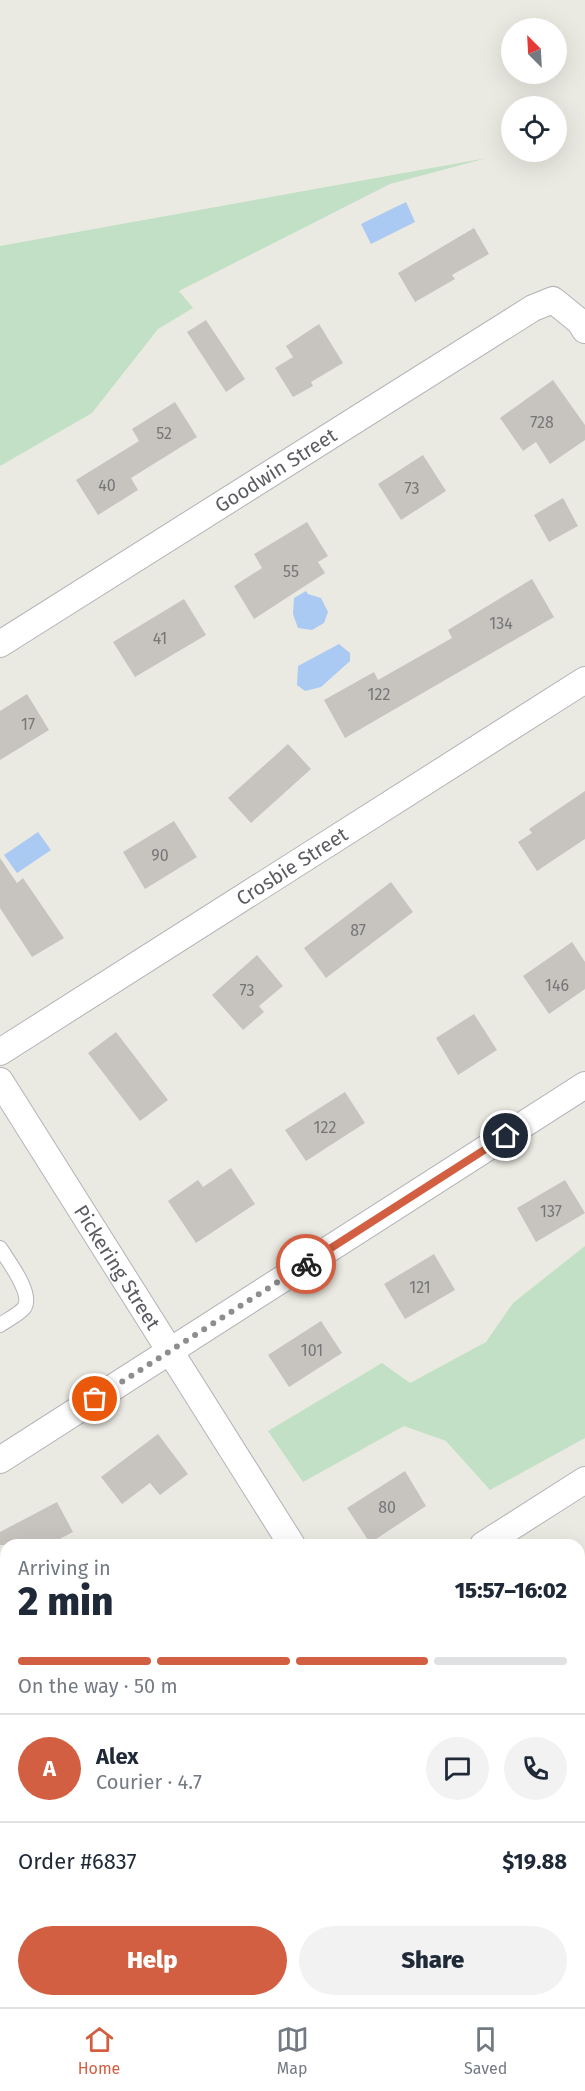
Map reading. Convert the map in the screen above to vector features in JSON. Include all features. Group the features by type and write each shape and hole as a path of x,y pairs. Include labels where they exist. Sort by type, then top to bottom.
{"street":[{"name":"Goodwin Street","path":"0,644 533,308 553,300 580,322 585,330"},
{"name":"Crosbie Street","path":"0,1052 585,680"},
{"name":"Pickering Street","path":"0,1080 288,1539"},
{"path":"0,1460 585,1085"},
{"path":"492,1539 585,1480"}],"lane":[{"path":"0,1248 4,1265 23,1287 26,1304 22,1310 0,1325"}],"green space":[{"path":"487,158 390,184 179,291 193,308 158,329 92,413 0,466 0,246"},
{"path":"585,1246 585,1438 490,1490 446,1441 404,1426 303,1482 268,1431 382,1363 410,1383 486,1342 513,1303"}],"water":[{"path":"406,202 415,222 371,244 361,224"},
{"path":"306,591 308,594 321,598 328,612 324,623 312,630 298,628 293,614 294,598"},
{"path":"339,644 350,653 350,661 321,687 305,691 297,685 298,666"},
{"path":"38,832 51,850 17,873 4,855"}],"building":[{"path":"474,228 489,254 452,275 455,279 415,302 398,273"},
{"path":"206,320 245,379 226,392 187,332"},
{"path":"319,324 343,363 311,382 313,386 293,397 275,368 293,357 286,346"},
{"path":"553,380 585,425 585,440 550,464 536,442 523,451 500,418"},
{"path":"175,402 197,437 131,478 138,490 98,515 76,480 139,441 132,429"},
{"path":"423,455 446,491 401,520 378,484"},
{"path":"563,498 578,526 549,542 534,515"},
{"path":"307,522 328,556 318,562 325,573 254,619 234,586 262,568 254,554"},
{"path":"532,579 554,617 345,738 324,700 374,672 378,680 452,638 448,630"},
{"path":"184,599 206,635 135,677 113,642"},
{"path":"27,694 49,730 0,760 0,711"},
{"path":"288,744 311,769 251,823 228,798"},
{"path":"585,791 585,839 537,871 518,842 532,833 529,829"},
{"path":"174,821 197,857 145,889 123,852"},
{"path":"0,858 17,883 23,878 64,938 32,957 0,908"},
{"path":"391,882 413,912 326,978 304,948"},
{"path":"572,942 585,962 585,989 549,1014 523,976"},
{"path":"257,955 283,986 259,1006 264,1012 243,1030 212,995"},
{"path":"474,1014 497,1050 458,1075 436,1038"},
{"path":"116,1032 168,1100 140,1121 88,1053"},
{"path":"345,1092 365,1123 306,1161 285,1130"},
{"path":"231,1168 255,1204 196,1243 168,1201 198,1180 203,1187"},
{"path":"565,1180 585,1213 536,1242 517,1208"},
{"path":"434,1254 455,1290 405,1319 384,1284"},
{"path":"321,1321 342,1353 289,1387 268,1355"},
{"path":"158,1434 188,1474 160,1495 150,1483 122,1504 101,1477"},
{"path":"405,1471 426,1506 376,1539 367,1539 347,1508"},
{"path":"57,1502 73,1532 60,1539 0,1539 0,1532"}],"way so far":[{"path":"95,1399 306,1264"}],"route":[{"path":"306,1264 506,1136"}]}
